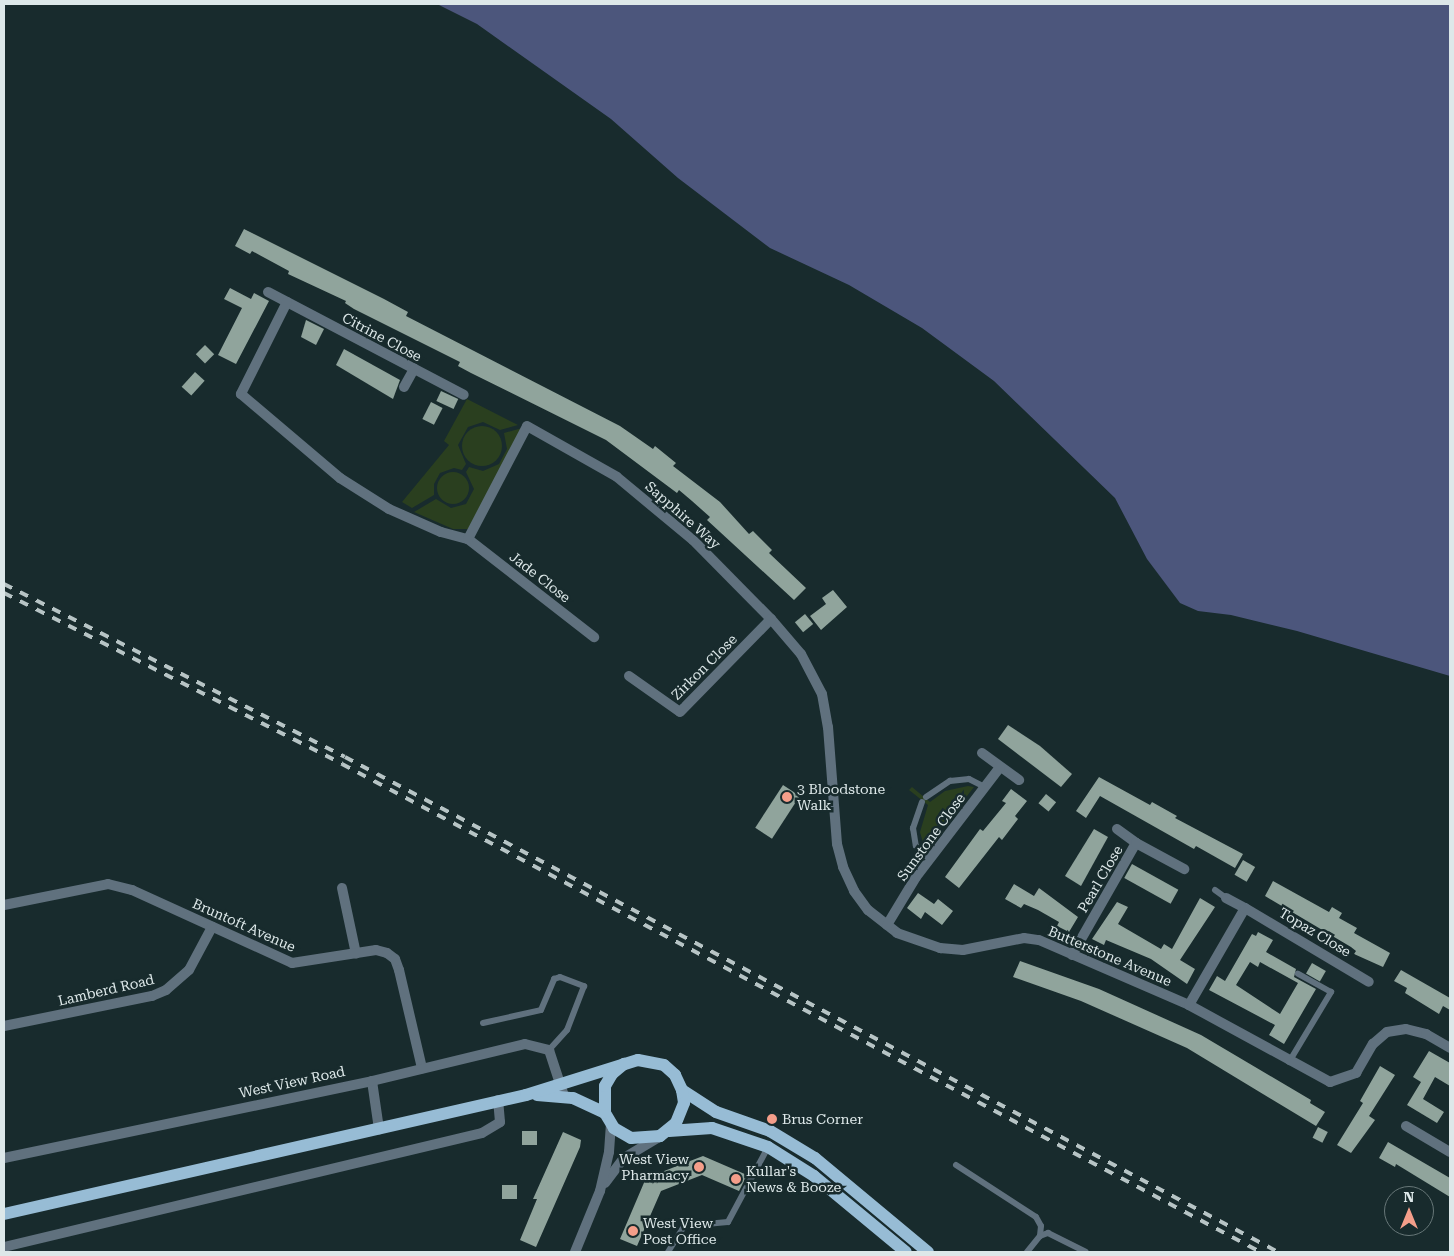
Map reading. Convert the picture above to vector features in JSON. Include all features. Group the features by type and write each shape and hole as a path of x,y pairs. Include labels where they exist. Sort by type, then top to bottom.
{"main road":[{"path":"4,1214 526,1095 624,1064 650,1060 664,1065 676,1075 682,1090 682,1111 664,1134"},
{"path":"608,1119 605,1086 612,1074 624,1064"},
{"path":"682,1090 716,1112 770,1131 815,1158 928,1252"},
{"path":"526,1095 564,1096 608,1119 631,1138 712,1128 768,1147 814,1176 906,1252"}],"street":[{"name":"Citrine Close","path":"268,292 464,396"},
{"name":"Jade Close","path":"287,302 241,394 315,459 366,496 416,521 468,539 594,637"},
{"path":"404,387 414,369"},
{"name":"Sapphire Way","path":"468,539 527,426 584,456 648,502 693,540 771,618 801,654 822,694 828,727 830,773"},
{"name":"Zirkon Close","path":"629,676 680,712 771,618"},
{"path":"982,752 1018,780"},
{"name":"Sunstone Close","path":"887,925 928,862 1000,766"},
{"name":"Butterstone Avenue","path":"830,773 843,868 854,892 868,910 887,925 916,942 940,948 963,950 1024,938 1039,940 1189,1005 1289,1062 1330,1082 1356,1073 1373,1044 1387,1032 1406,1029 1426,1034 1450,1048"},
{"name":"Pearl Close","path":"1118,830 1184,869"},
{"name":"Pearl Close","path":"1072,955 1136,842"},
{"name":"Bruntoft Avenue","path":"4,905 108,884 132,890 292,963 376,950 395,959 422,1068"},
{"path":"342,888 356,954"},
{"name":"Topaz Close","path":"1226,898 1369,982"},
{"path":"1189,1005 1245,908"},
{"name":"Lamberd Road","path":"4,1026 152,996 166,990 189,970 212,927"},
{"name":"West View Road","path":"4,1158 372,1081 525,1044 549,1050"},
{"path":"549,1050 562,1083 564,1096"},
{"path":"372,1081 379,1128"},
{"path":"4,1247 482,1133 500,1122 498,1100"},
{"path":"575,1252 600,1191 609,1152 608,1119"},
{"path":"1406,1126 1450,1152"},
{"path":"600,1191 624,1158 664,1134"}],"lane":[{"path":"928,862 916,846 913,828 924,800 950,781 969,779 985,787"},
{"path":"1215,890 1226,898"},
{"path":"1289,1062 1331,992 1298,974"},
{"path":"483,1023 540,1010 554,979 560,977 584,986 568,1030 549,1050"},
{"path":"668,1252 679,1229 684,1226 728,1222 768,1147"},
{"path":"956,1165 1036,1217 1041,1226 1040,1236 1027,1252"},
{"path":"1040,1236 1057,1235 1086,1252"}],"green space":[{"path":"467,399 518,425 500,430 483,422 468,427 458,445 466,464 462,470 454,468 440,473 434,484 434,495 412,508 402,502 449,445 444,441"},
{"path":"478,426 486,426 493,429 499,435 502,446 499,457 493,463 486,466 478,466 471,463 465,457 462,450 462,442 465,435 471,429"},
{"path":"522,428 468,529 453,529 414,512 436,499 451,508 466,504 474,489 466,472 469,467 483,471 499,464 507,449 504,433"},
{"path":"453,472 464,477 469,488 464,499 453,504 442,499 437,488 442,477"},
{"path":"968,786 974,787 925,850 920,832 928,805 909,790 912,787 930,802 945,791"}],"water":[{"path":"437,4 1450,4 1450,676 1297,631 1231,615 1198,611 1180,603 1147,559 1115,498 994,381 922,328 849,285 770,248 678,178 611,119 477,24"}],"building":[{"path":"244,229 384,299 408,312 406,316 620,426 653,449 655,446 676,463 673,466 720,502 749,534 753,531 772,550 769,553 806,588 794,600 707,520 710,517 692,501 679,490 677,493 606,440 471,373 458,366 460,362 354,309 345,303 346,301 288,274 289,271 252,251 250,254 235,246"},
{"path":"230,288 251,299 254,293 269,301 236,364 218,355 242,308 224,299"},
{"path":"306,320 324,329 316,345 301,337"},
{"path":"205,345 214,354 205,363 196,354"},
{"path":"344,349 400,380 393,399 336,365"},
{"path":"195,372 205,381 191,396 182,387"},
{"path":"441,391 458,399 454,409 436,401"},
{"path":"431,402 443,408 434,425 422,419"},
{"path":"833,590 847,607 821,630 810,616 826,604 822,598"},
{"path":"805,614 813,624 803,632 795,622"},
{"path":"1008,725 1040,746 1072,774 1061,787 998,739"},
{"path":"1099,777 1150,805 1152,802 1177,816 1175,818 1243,854 1235,868 1196,846 1194,849 1100,796 1086,818 1076,811"},
{"path":"783,785 800,796 772,839 755,828"},
{"path":"1011,789 1027,801 1015,816 1018,819 1002,840 999,837 959,888 945,877 980,829 983,831 1006,803 1002,801"},
{"path":"1046,794 1056,802 1049,812 1038,803"},
{"path":"1094,829 1108,837 1081,886 1065,876"},
{"path":"1243,860 1255,867 1247,882 1234,875"},
{"path":"1132,864 1178,890 1171,904 1124,878"},
{"path":"1273,881 1329,912 1332,907 1342,913 1339,918 1357,928 1354,933 1390,953 1383,967 1354,954 1356,951 1351,947 1265,896"},
{"path":"1014,884 1034,896 1039,888 1078,917 1069,932 1057,926 1059,922 1038,910 1024,904 1021,908 1005,899"},
{"path":"918,893 934,904 938,899 953,911 942,925 925,912 921,919 907,908"},
{"path":"1200,898 1215,907 1180,960 1195,969 1187,984 1151,959 1106,940 1104,945 1092,939 1117,902 1128,907 1118,924 1161,949 1164,944 1172,949"},
{"path":"1258,932 1273,940 1266,952 1296,969 1294,977 1316,989 1284,1044 1269,1035 1275,1025 1209,990 1217,976 1225,981 1252,934 1256,936","holes":["1250,962 1258,967 1260,962 1298,983 1280,1014 1236,985"]},
{"path":"1020,961 1099,989 1201,1035 1311,1100 1310,1103 1325,1112 1316,1126 1187,1048 1081,1001 1013,977"},
{"path":"1312,963 1326,971 1320,981 1306,973"},
{"path":"1401,970 1450,998 1450,1010 1443,1006 1439,1014 1405,993 1407,988 1394,981"},
{"path":"1429,1051 1450,1063 1450,1086 1435,1077 1423,1099 1444,1112 1437,1123 1407,1105 1421,1082 1413,1077"},
{"path":"1380,1066 1395,1075 1369,1116 1375,1120 1351,1153 1337,1145 1363,1103 1360,1101"},
{"path":"1318,1127 1328,1132 1322,1143 1313,1138"},
{"path":"522,1131 537,1131 537,1145 522,1145"},
{"path":"563,1132 581,1140 580,1147 536,1247 520,1240 537,1199 533,1199"},
{"path":"1388,1142 1450,1178 1450,1197 1396,1164 1395,1167 1379,1158"},
{"path":"703,1156 747,1175 739,1191 702,1175 661,1191 637,1246 620,1239 646,1178"},
{"path":"502,1185 517,1185 517,1199 502,1199"}],"railway":[{"path":"4,584 345,757 1278,1252"},
{"path":"4,593 342,764 1260,1252"}],"place":[{"name":"3 Bloodstone Walk","path":"787,797"},
{"name":"Brus Corner","path":"772,1119"},
{"name":"West View Pharmacy","path":"699,1167"},
{"name":"Kullar's News & Booze","path":"736,1179"},
{"name":"West View Post Office","path":"633,1231"}]}
